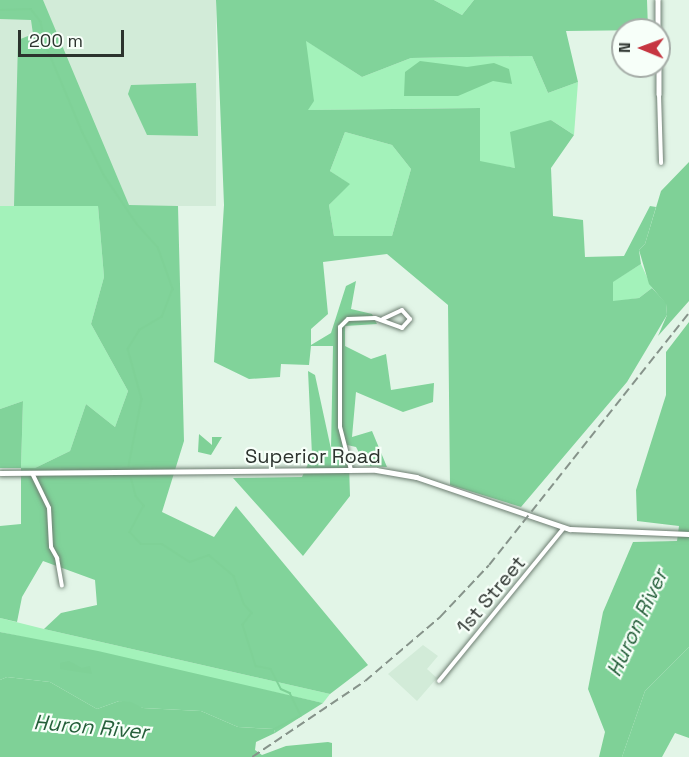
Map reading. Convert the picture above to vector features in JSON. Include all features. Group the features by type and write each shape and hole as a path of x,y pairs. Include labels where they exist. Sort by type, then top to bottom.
{"main road":[{"name":"Superior Road","path":"0,473 395,471 564,528 689,534"}],"street":[{"path":"658,0 658,18"},
{"path":"658,78 661,163"},
{"path":"351,471 340,427 340,327 348,320 383,319 402,310 410,319 402,328 383,319"},
{"path":"32,473 49,508 51,547 57,558 62,586"},
{"name":"1st Street","path":"440,681 564,528"}],"shaded area":[{"path":"0,0 216,0 216,206 0,206"},
{"path":"0,0 43,0 129,205 178,206 184,441 162,512 214,537 236,506 368,665 330,694 44,629 61,613 97,605 95,580 43,561 22,597 17,622 0,618 0,526 21,524 21,468 35,468 70,451 86,404 115,427 128,391 91,324 104,277 98,206 14,206 18,40 33,34 31,20 0,19"},
{"path":"216,0 434,0 462,15 474,0 647,0 648,18 611,18 611,30 566,31 578,82 548,93 532,56 411,58 362,77 306,41 314,101 308,110 480,108 480,161 515,168 510,132 551,120 574,135 551,168 553,216 583,220 585,257 624,256 650,206 656,207 645,244 639,250 641,264 613,282 613,301 639,298 652,288 666,303 667,315 627,382 521,507 450,485 448,305 387,254 323,262 328,314 311,329 311,345 331,333 346,286 356,281 351,309 372,314 377,324 345,326 345,346 371,359 386,354 391,390 434,383 433,402 403,412 356,392 352,437 372,431 387,467 366,466 356,447 347,445 341,454 349,464 350,496 303,556 233,478 302,477 312,455 308,371 315,375 331,449 333,346 311,346 309,365 281,364 280,377 249,379 214,362 224,205","holes":["345,132 392,145 411,169 392,236 334,236 329,205 350,184 330,171"]},
{"path":"434,0 474,0 462,15"},
{"path":"305,40 362,77 411,58 532,56 548,93 578,82 574,135 551,120 515,168 480,162 480,108 308,110"},
{"path":"196,83 198,136 147,135 128,94 131,85"},
{"path":"345,132 392,145 411,169 392,236 334,236 329,205 349,184 330,171"},
{"path":"0,206 98,206 104,277 91,324 128,391 115,427 86,404 70,451 35,468 21,468 23,401 0,409"},
{"path":"641,264 652,288 639,298 613,302 612,282"},
{"path":"23,401 21,468 0,468 0,409"},
{"path":"0,618 330,694 323,703 0,632"},
{"path":"0,632 98,651 323,703 275,733 274,729 238,727 201,711 143,708 119,701 97,709 50,682 7,677 0,680"},
{"path":"423,645 438,656 427,669 437,678 417,701 388,674"},
{"path":"689,647 689,738 675,733 662,757 622,757 645,691"}],"water":[{"path":"420,61 467,67 494,63 509,69 512,84 493,81 458,96 404,96 405,72"},
{"path":"689,162 689,301 658,336 667,315 666,304 649,284 639,250 645,244 661,191"},
{"name":"Huron River","path":"689,322 689,647 645,691 622,757 599,757 605,732 588,689 603,612 633,542 677,541 679,526 637,521 636,490 666,395 666,352"},
{"path":"199,434 212,445 212,437 222,437 211,455 198,452"},
{"path":"69,661 82,668 90,666 92,674 60,669 60,663"},
{"name":"Huron River","path":"7,677 50,682 97,709 119,701 131,702 143,708 201,711 238,727 274,729 275,733 256,742 255,750 262,755 286,746 328,742 332,743 332,757 0,757 0,680"}],"waterway":[{"path":"0,10 31,9 41,22 45,43 83,133 104,175 137,224 158,247 173,289 162,317 140,330 128,349 142,399 129,466"},
{"path":"131,477 136,496 144,506 130,532 141,544 162,544 190,562 209,555 234,576 244,604 252,613 243,625 256,666 271,669 281,689 290,693 301,716 273,730"}],"railway":[{"path":"252,757 365,681 440,617 489,565 689,313"}]}
